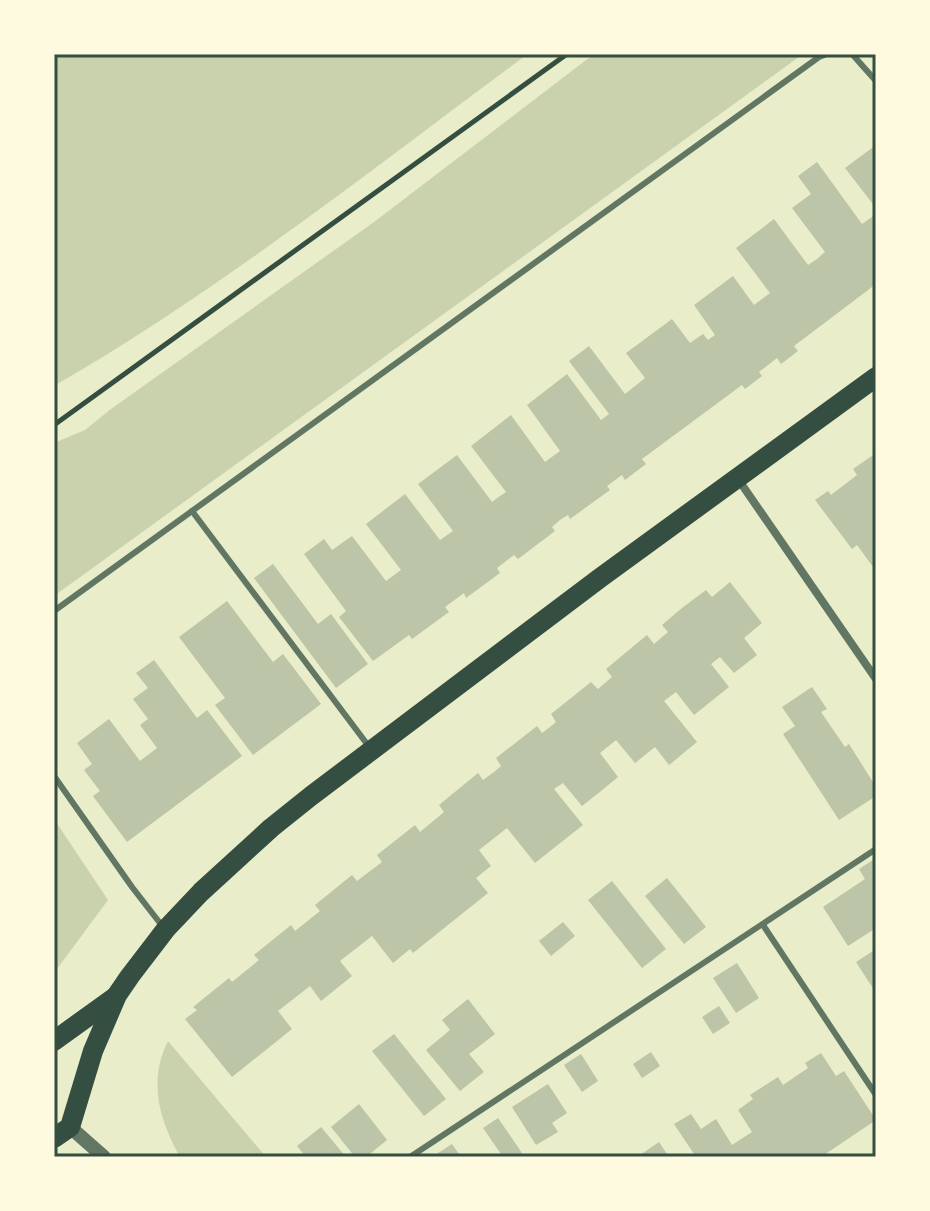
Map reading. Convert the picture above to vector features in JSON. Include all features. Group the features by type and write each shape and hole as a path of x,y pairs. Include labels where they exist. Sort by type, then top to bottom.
{"main road":[{"path":"62,1132 117,995 166,929 201,892 271,828 876,377"},
{"path":"54,1041 117,995"}],"street":[{"path":"737,479 876,679"},
{"path":"62,1132 104,1157"}],"lane":[{"path":"54,611 827,54"},
{"path":"852,54 876,81"},
{"path":"192,511 372,751"},
{"path":"54,776 132,887 166,929"},
{"path":"410,1157 876,849"},
{"path":"763,925 876,1095"}],"path":[{"path":"54,425 567,54"}],"green space":[{"path":"54,54 528,54 236,269 177,310 54,386"},
{"path":"594,54 803,54 54,596 54,443 85,430 374,222"},
{"path":"54,819 108,900 54,973"},
{"path":"168,1041 266,1157 180,1157 166,1129 157,1086 158,1071"}],"building":[{"path":"876,145 876,208 845,168"},
{"path":"817,162 862,224 876,214 876,284 794,346 798,351 781,364 777,358 759,372 762,376 745,389 742,385 642,459 646,464 625,480 622,475 607,486 610,490 570,519 568,515 560,520 552,527 555,531 518,559 514,555 497,568 500,573 466,598 464,593 445,607 449,612 412,639 409,635 373,661 339,617 346,611 304,554 324,539 332,550 352,536 386,581 401,570 366,524 405,494 440,540 453,531 418,484 457,455 492,502 506,492 471,446 511,415 545,462 560,451 527,405 567,374 601,420 609,414 569,361 589,346 625,394 645,378 626,353 672,319 690,343 703,334 708,340 715,335 694,305 733,276 754,305 770,293 736,248 774,219 808,265 817,259 825,252 792,208 811,194 798,176"},
{"path":"876,453 876,571 857,545 852,549 815,500 828,491 831,495 857,475 853,469"},
{"path":"273,564 318,624 331,614 368,664 336,688 254,578"},
{"path":"730,582 762,623 744,638 757,655 734,673 720,657 711,664 729,687 694,715 676,692 664,701 697,742 669,765 655,747 635,763 616,740 600,753 618,777 601,791 582,806 563,783 554,789 583,825 535,863 507,828 479,850 491,866 476,878 488,893 413,953 410,949 393,963 372,936 340,961 352,976 321,1001 310,986 278,1011 292,1029 232,1077 185,1019 197,1010 193,1007 229,978 232,982 259,960 254,955 291,925 295,931 320,911 315,905 352,875 357,881 382,862 377,855 415,825 420,832 444,812 439,805 478,773 483,780 494,772 501,766 496,758 537,726 542,733 550,727 556,722 551,714 591,682 598,689 612,677 606,669 647,635 654,644 668,632 662,625 682,608 706,590 712,597"},
{"path":"227,601 273,662 283,654 321,704 253,755 215,705 225,698 179,637"},
{"path":"154,660 197,718 207,710 242,756 127,842 93,796 100,791 84,770 92,764 77,743 109,719 140,761 157,748 140,725 148,719 133,699 148,688 136,673"},
{"path":"812,687 827,709 821,712 845,747 849,744 876,787 876,796 839,820 783,734 795,726 782,707"},
{"path":"876,858 876,928 848,946 823,907 865,879 859,869"},
{"path":"667,878 706,927 684,944 645,896"},
{"path":"612,881 666,949 642,968 588,900"},
{"path":"563,922 575,936 551,956 539,941"},
{"path":"876,949 876,993 856,962"},
{"path":"737,963 759,998 736,1013 713,978"},
{"path":"468,999 495,1034 469,1054 484,1072 460,1091 426,1050 450,1030 442,1020"},
{"path":"719,1006 730,1023 713,1034 702,1017"},
{"path":"394,1034 446,1099 424,1116 372,1051"},
{"path":"651,1052 660,1066 642,1078 633,1064"},
{"path":"821,1053 836,1076 844,1071 876,1120 821,1157 696,1157 674,1124 691,1114 701,1129 716,1119 732,1145 752,1132 738,1110 753,1099 750,1095 778,1077 783,1085 808,1068 805,1063"},
{"path":"581,1054 598,1081 582,1092 564,1065"},
{"path":"548,1084 567,1113 552,1123 558,1132 536,1145 512,1107"},
{"path":"359,1104 387,1140 366,1157 355,1157 331,1127"},
{"path":"498,1118 522,1153 516,1157 503,1157 483,1128"},
{"path":"321,1127 346,1157 306,1157 297,1146"},
{"path":"659,1142 669,1157 637,1157 643,1153"},
{"path":"452,1144 461,1157 432,1157"}]}
